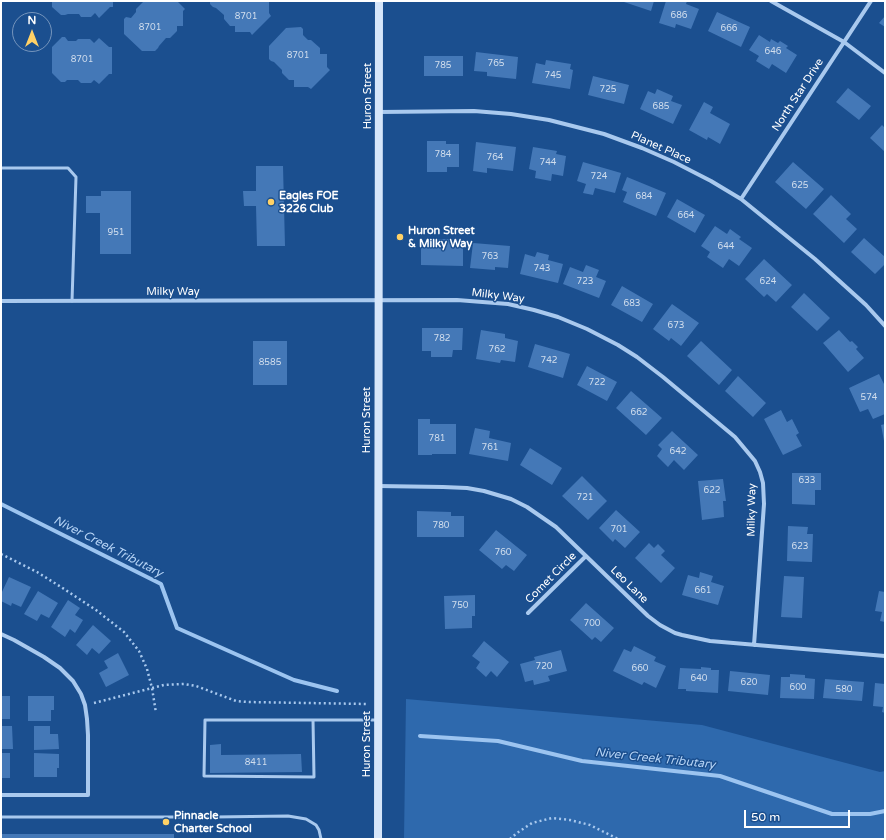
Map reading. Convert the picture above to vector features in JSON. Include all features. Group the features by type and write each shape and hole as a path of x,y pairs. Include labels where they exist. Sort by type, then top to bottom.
{"main road":[{"name":"Huron Street","path":"378,839 379,1"}],"street":[{"path":"771,1 844,42 885,73"},
{"name":"North Star Drive","path":"741,199 870,1"},
{"name":"Planet Place","path":"379,112 474,111 511,114 548,120 604,134 642,148 711,181 741,199 832,274 866,305 885,326"},
{"name":"Milky Way","path":"1,301 456,300 508,304 558,317 587,329 637,357 663,377 735,437 755,461 763,483 764,504 754,645"},
{"name":"Leo Lane","path":"378,486 467,488 484,491 511,499 527,507 556,527 648,616 660,625 675,633 710,641 885,656"},
{"name":"Comet Circle","path":"528,613 586,556"},
{"path":"1,634 44,657 60,668 73,681 81,694 85,705 88,735 88,795 1,795"}],"lane":[{"path":"1,168 68,168 76,177 72,301"},
{"path":"313,720 314,777 204,776 205,720 313,720 378,720"},
{"path":"1,817 288,816 306,819 316,825 321,839"}],"path":[{"path":"1,554 37,572 61,587 96,610 124,632 139,651 147,669 156,713"},
{"path":"85,705 164,685 184,684 196,686 236,701 378,704"},
{"path":"510,839 532,823 552,818 570,820 590,825 618,839"}],"shaded area":[{"path":"406,699 702,725 880,772 885,771 885,839 404,839"}],"building":[{"path":"52,1 113,1 113,7 110,7 99,18 95,13 91,17 81,17 79,14 61,15 52,7"},
{"path":"144,1 177,1 185,9 183,11 183,26 177,26 177,31 170,38 166,38 155,51 142,51 124,34 124,19 126,17 131,18 136,12 136,9"},
{"path":"210,1 269,1 269,13 271,16 252,35 250,32 235,32 235,26 230,26 224,19 224,15 210,4"},
{"path":"621,1 654,1 651,11"},
{"path":"666,1 687,1 686,4 699,9 691,29 676,24 675,28 659,23"},
{"path":"717,12 750,27 741,47 708,31"},
{"path":"885,16 885,27 879,23"},
{"path":"301,27 303,29 303,35 320,48 320,54 327,54 327,67 330,70 311,89 308,87 294,87 294,80 289,80 282,73 282,70 269,59 269,46 286,28"},
{"path":"759,35 770,42 771,39 778,43 780,41 788,46 786,48 797,55 786,73 772,64 769,69 756,61 759,56 749,50"},
{"path":"62,37 65,37 68,41 90,39 94,43 99,38 109,47 112,47 112,74 109,74 99,84 94,80 91,83 81,83 78,80 67,80 65,82 61,82 52,73 52,47"},
{"path":"476,52 518,57 516,79 487,76 487,72 474,71"},
{"path":"424,56 463,56 463,76 424,76"},
{"path":"546,60 571,64 570,69 573,70 570,89 532,83 536,63 545,65"},
{"path":"593,76 629,85 624,104 588,95"},
{"path":"848,88 871,106 859,120 836,102"},
{"path":"657,89 673,96 671,101 682,105 673,124 640,109 648,91 655,94"},
{"path":"704,102 713,107 710,113 730,124 720,144 708,137 707,140 689,130"},
{"path":"882,125 885,128 885,152 870,138"},
{"path":"427,141 446,141 446,144 459,144 459,167 447,167 447,172 427,172"},
{"path":"476,142 516,147 513,171 487,168 487,173 473,171"},
{"path":"533,147 557,151 556,154 566,156 563,176 552,174 551,181 535,178 536,171 529,169"},
{"path":"583,162 621,173 615,193 595,188 593,195 583,193 586,184 577,181"},
{"path":"793,162 824,189 806,209 775,182"},
{"path":"256,166 283,166 285,246 257,246 256,206 244,206 243,191 256,191"},
{"path":"627,177 666,193 656,216 623,202 627,192 622,190"},
{"path":"101,191 131,191 131,254 100,254 100,213 86,213 86,196 101,196"},
{"path":"831,195 851,214 846,219 857,229 844,243 813,214"},
{"path":"677,199 705,215 695,233 667,217"},
{"path":"715,226 727,234 730,229 741,237 739,239 752,248 739,266 729,259 723,268 707,257 710,252 701,246"},
{"path":"864,238 885,257 885,264 875,274 851,252"},
{"path":"433,239 452,239 452,245 463,245 463,266 421,265 421,245 433,245"},
{"path":"473,243 510,246 508,268 495,267 495,270 470,268"},
{"path":"537,252 549,255 548,260 563,264 558,283 520,274 525,254 535,257"},
{"path":"764,259 792,285 776,302 767,294 764,297 745,279"},
{"path":"586,265 599,270 596,277 606,281 599,298 563,284 570,267 583,272"},
{"path":"622,286 653,304 642,322 611,305"},
{"path":"804,293 830,318 817,331 791,307"},
{"path":"672,304 699,323 681,346 671,338 669,341 653,329"},
{"path":"422,328 463,328 462,350 453,350 452,357 431,357 431,351 422,351"},
{"path":"481,330 505,334 505,338 518,341 515,362 501,360 500,363 476,359"},
{"path":"839,330 850,342 852,341 858,347 856,349 864,358 848,372 823,343"},
{"path":"253,341 287,341 287,385 253,385"},
{"path":"701,341 732,370 719,385 687,356"},
{"path":"535,344 570,354 563,378 528,367"},
{"path":"587,366 617,382 607,401 577,385"},
{"path":"879,374 885,386 885,414 873,419 868,409 860,412 849,388"},
{"path":"738,376 766,403 753,417 725,391"},
{"path":"631,391 662,418 646,435 616,408"},
{"path":"781,410 787,422 792,419 799,433 796,435 802,446 783,455 764,419"},
{"path":"418,419 430,419 430,424 456,424 456,454 418,455"},
{"path":"885,424 885,441 884,441 881,425"},
{"path":"475,428 490,431 489,438 511,443 508,461 469,454"},
{"path":"672,431 698,455 684,470 674,460 668,467 657,456 662,449 658,445"},
{"path":"530,448 562,468 552,485 520,465"},
{"path":"792,473 821,473 821,490 815,490 815,505 792,504"},
{"path":"582,476 607,501 588,520 562,496"},
{"path":"723,479 726,501 723,501 724,517 702,520 698,481"},
{"path":"616,510 640,532 625,548 615,539 613,542 599,528"},
{"path":"417,511 451,512 451,516 464,516 464,537 417,537"},
{"path":"788,526 808,527 807,534 813,534 812,562 787,561"},
{"path":"496,530 527,555 514,571 506,565 502,569 479,550"},
{"path":"649,543 654,548 658,544 665,551 661,555 675,568 661,583 635,558"},
{"path":"700,572 713,576 711,582 724,586 718,605 682,595 688,575 699,578"},
{"path":"784,576 804,577 802,618 781,617"},
{"path":"9,577 31,587 21,607 12,603 11,606 1,601 1,594"},
{"path":"38,591 58,603 49,618 41,614 37,621 24,614"},
{"path":"879,591 885,592 885,622 880,621 882,612 875,611"},
{"path":"475,595 475,616 472,616 472,628 445,629 444,596"},
{"path":"68,600 80,608 75,615 83,620 75,633 70,629 65,637 51,627"},
{"path":"586,603 614,628 601,642 595,637 592,640 570,620"},
{"path":"93,625 111,641 99,654 92,648 87,655 76,645"},
{"path":"484,641 509,662 497,677 491,671 486,677 476,668 480,662 472,656"},
{"path":"634,646 656,657 654,661 666,666 656,688 644,682 642,685 613,671 624,649 631,652"},
{"path":"561,650 567,671 548,676 550,681 534,685 533,680 525,682 520,664 535,660 534,657"},
{"path":"118,653 129,675 106,687 99,673 108,668 104,661"},
{"path":"701,667 711,668 711,670 719,670 718,693 678,689 680,668 701,669"},
{"path":"730,671 770,675 768,695 728,691"},
{"path":"790,674 805,675 805,678 815,679 814,699 780,698 781,677 790,677"},
{"path":"825,679 864,682 862,701 823,698"},
{"path":"875,683 885,684 885,713 882,712 883,707 873,706"},
{"path":"1,696 10,696 10,719 1,719"},
{"path":"28,696 54,696 54,710 51,710 51,721 28,721"},
{"path":"1,726 12,726 13,749 1,749"},
{"path":"34,726 50,726 50,734 58,734 59,749 34,750"},
{"path":"221,744 221,755 301,754 302,772 210,773 210,745"},
{"path":"1,753 10,753 10,778 1,778"},
{"path":"34,753 59,754 59,768 57,768 57,777 34,777"},
{"path":"1,834 174,834 174,839 1,839"}],"waterway":[{"name":"Niver Creek Tributary","path":"1,504 161,584 177,628 294,680 337,691"},
{"name":"Niver Creek Tributary","path":"420,736 498,741 582,761 720,776 832,814 870,814 885,811"}],"place":[{"name":"Eagles FOE 3226 Club","path":"271,202"},
{"name":"Huron Street & Milky Way","path":"400,237"},
{"name":"Pinnacle Charter School","path":"166,822"}]}
